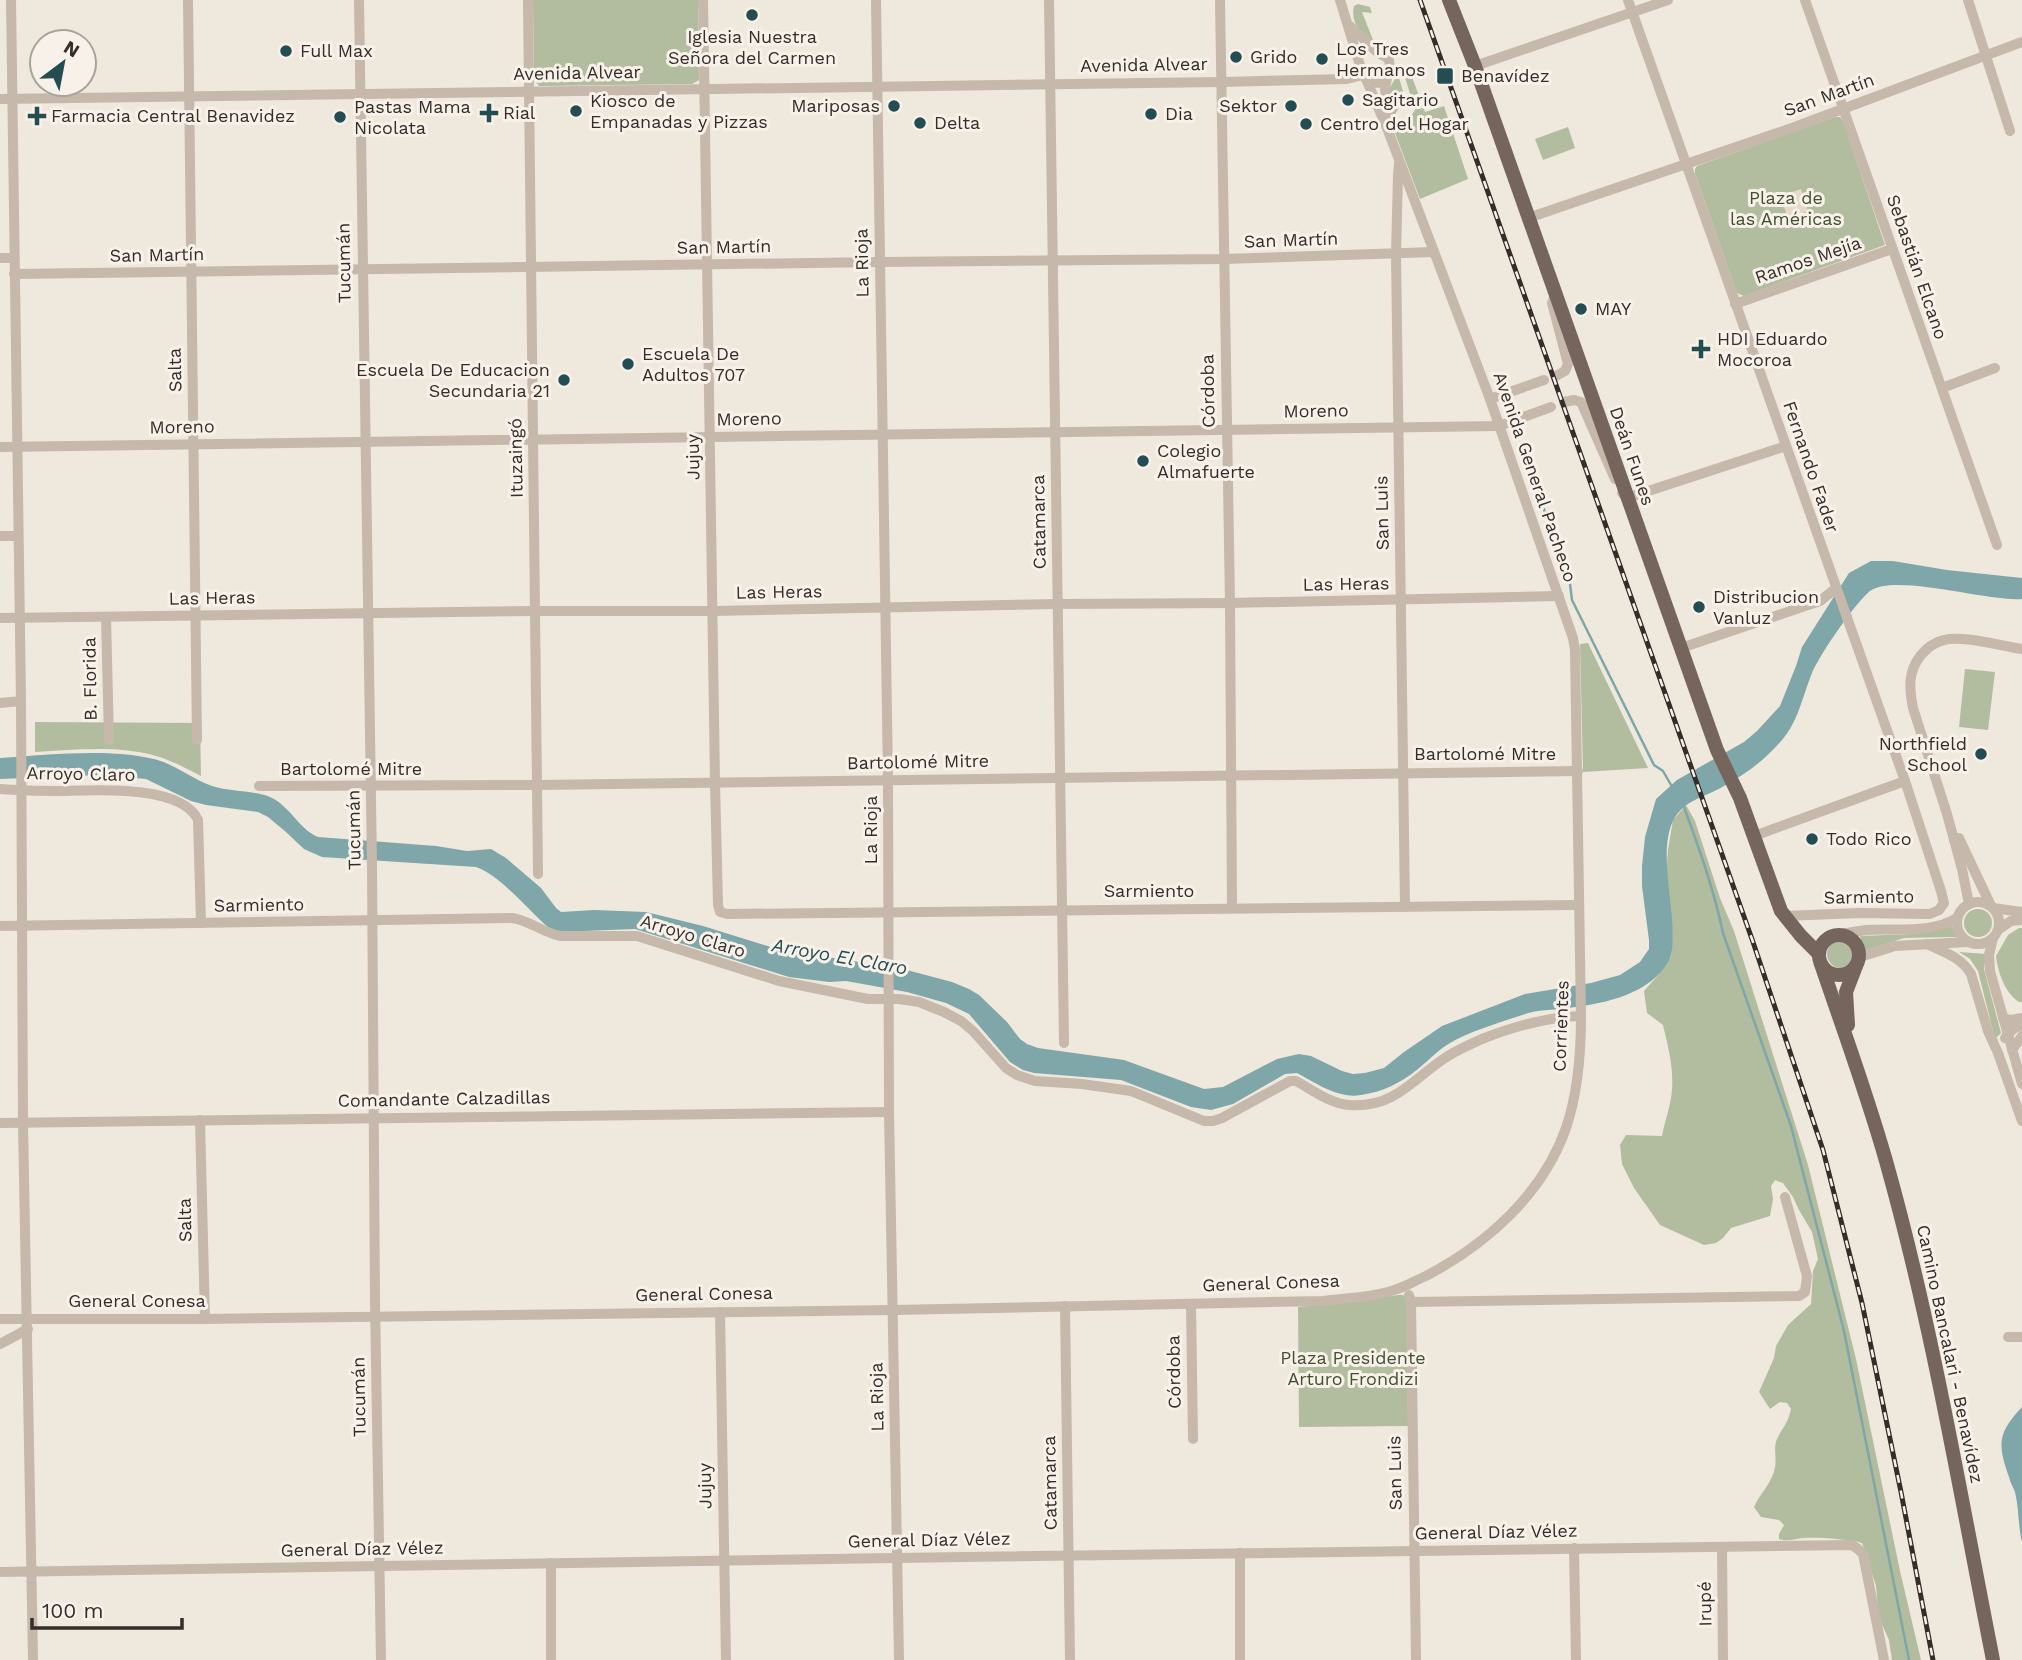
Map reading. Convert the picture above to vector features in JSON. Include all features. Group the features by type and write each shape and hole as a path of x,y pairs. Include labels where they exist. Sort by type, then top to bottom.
{"main road":[{"name":"Deán Funes","path":"1449,0 1475,66 1717,750 1754,836 1777,903 1819,959"},
{"path":"1786,918 1808,935 1819,938 1834,935 1856,943 1858,961 1847,974 1835,975 1824,969 1819,959 1824,941 1834,935"},
{"name":"Camino Bancalari - Benavídez","path":"1819,959 1855,1060 1886,1161 1940,1391 1993,1660"},
{"name":"Camino Bancalari - Benavídez","path":"1855,1060 1846,1002 1848,984 1858,961"}],"street":[{"path":"10,0 6,99 13,173 21,701 23,1123 33,1660"},
{"name":"Salta","path":"188,0 197,740"},
{"name":"Tucumán","path":"359,0 381,1660"},
{"name":"Ituzaingó","path":"528,0 538,874"},
{"name":"Jujuy","path":"703,0 715,782 720,912"},
{"name":"La Rioja","path":"876,0 888,779 889,1112 899,1660"},
{"name":"Catamarca","path":"1049,0 1063,1043"},
{"name":"Córdoba","path":"1220,0 1232,908"},
{"name":"Avenida General Pacheco","path":"1340,0 1364,75 1400,161 1490,399 1573,638 1579,905"},
{"name":"Fernando Fader","path":"1628,0 1905,781"},
{"path":"1475,66 1668,0"},
{"name":"Sebastián Elcano","path":"1805,0 1997,545"},
{"path":"1968,0 2010,131"},
{"name":"Avenida General Pacheco","path":"1350,26 1378,54"},
{"name":"San Martín","path":"1528,218 1842,110 2022,42"},
{"path":"1387,79 1379,83 1364,75 1364,60 1368,56 1378,54 1386,57 1391,65 1385,104 1387,128"},
{"name":"Avenida Alvear","path":"6,99 1222,82 1347,79 1364,75"},
{"name":"San Luis","path":"1400,161 1396,254 1405,907"},
{"path":"0,173 13,173"},
{"name":"Ramos Mejía","path":"1735,304 1892,250"},
{"name":"San Martín","path":"14,274 1224,259 1434,252"},
{"path":"0,258 14,258"},
{"path":"1490,399 1565,371 1568,364 1552,303 1556,296"},
{"path":"1941,388 1995,368"},
{"path":"1564,402 1581,402 1619,489 1627,498 1786,446"},
{"name":"Moreno","path":"0,447 1499,426 1551,407"},
{"path":"0,536 17,536"},
{"path":"1681,648 1821,601 1835,589"},
{"name":"Las Heras","path":"0,618 712,611 1559,596"},
{"name":"B. Florida","path":"106,617 109,740"},
{"path":"1969,904 1947,814 1913,708 1909,682 1914,666 1926,649 1944,640 1962,639 2022,649"},
{"path":"0,703 21,701"},
{"name":"Bartolomé Mitre","path":"259,786 536,785 1578,771"},
{"path":"1754,836 1905,781"},
{"name":"Sarmiento","path":"1786,918 1860,913 1930,914 1942,907 1943,897 1905,781"},
{"name":"Arroyo Claro","path":"0,789 21,787 128,790 154,794 183,805 197,816 201,923"},
{"path":"1947,814 1999,918 1989,964 2022,1084"},
{"path":"1834,935 1866,930 1920,929 1940,925 1957,918 1969,904 1980,902 2022,912"},
{"name":"Sarmiento","path":"720,912 727,915 1579,905"},
{"name":"Corrientes","path":"1407,1285 1445,1266 1485,1239 1522,1202 1560,1142 1567,1125 1579,1063 1579,905"},
{"path":"1957,918 1958,932 1968,942"},
{"name":"Sarmiento","path":"0,926 519,919"},
{"name":"Arroyo Claro","path":"519,919 551,934 637,936 779,981 868,999 889,996 919,1002 961,1021 1006,1068 1017,1075 1035,1081 1131,1091 1197,1118 1213,1121 1290,1081 1296,1081 1342,1104 1376,1104 1400,1094 1459,1049 1517,1025 1581,1013"},
{"path":"1858,961 1895,946 1968,942 1979,945 2011,921 2022,920"},
{"path":"1927,944 1958,958 1971,974 1987,1031 1995,1045 2022,1121"},
{"path":"2003,1018 2022,1018"},
{"path":"1995,1045 2022,1025"},
{"path":"2012,1050 2022,1036"},
{"name":"Comandante Calzadillas","path":"0,1123 889,1112"},
{"name":"Salta","path":"200,1120 205,1318"},
{"path":"1411,1302 1800,1296 1805,1292 1807,1276 1785,1197"},
{"name":"San Luis","path":"1407,1285 1411,1302 1416,1660"},
{"name":"General Conesa","path":"0,1319 28,1324 205,1318 894,1310 1322,1301 1373,1296 1407,1285"},
{"name":"Córdoba","path":"1191,1304 1193,1439"},
{"name":"Catamarca","path":"1065,1306 1070,1660"},
{"name":"Jujuy","path":"720,1312 726,1660"},
{"path":"0,1344 28,1324"},
{"path":"2008,1337 2022,1337"},
{"name":"General Díaz Vélez","path":"0,1573 1852,1545 1863,1554 1884,1660"},
{"path":"1574,1548 1576,1660"},
{"name":"Irupé","path":"1722,1548 1723,1660"},
{"path":"1240,1553 1240,1660"},
{"path":"551,1563 551,1660"}],"green space":[{"path":"533,0 698,0 699,80 692,84 539,86 534,79"},
{"path":"1358,4 1370,7 1372,13 1362,12 1373,40 1383,46 1385,52 1367,39 1357,27 1353,14 1354,6"},
{"path":"1409,69 1425,112 1444,106 1468,179 1420,199 1395,133 1403,128 1415,110 1403,71"},
{"path":"1399,78 1405,98 1391,117 1389,89 1395,79"},
{"name":"Plaza de las Américas","path":"1840,117 1843,121 1885,245 1744,296 1737,293 1695,169 1697,166"},
{"path":"1568,127 1575,148 1543,160 1535,139"},
{"path":"1588,643 1648,768 1583,772 1580,644"},
{"path":"1965,669 1995,672 1988,730 1959,727"},
{"path":"35,722 200,723 201,776 156,756 126,750 35,752"},
{"path":"1686,805 1695,821 1720,898 1734,931 1808,1165 1856,1359 1921,1660 1892,1660 1889,1640 1879,1618 1876,1586 1862,1543 1824,1538 1779,1539 1784,1525 1779,1520 1761,1517 1754,1507 1774,1472 1776,1442 1791,1409 1787,1403 1780,1402 1770,1409 1759,1392 1774,1358 1776,1346 1788,1325 1811,1304 1813,1271 1818,1259 1812,1232 1793,1197 1783,1183 1775,1180 1771,1186 1773,1199 1770,1216 1731,1228 1716,1243 1704,1245 1660,1225 1634,1188 1622,1164 1620,1145 1626,1135 1662,1136 1672,1093 1672,1073 1663,1025 1647,1013 1644,991 1667,965 1671,956 1673,936 1666,876 1668,850 1673,820"},
{"path":"1978,909 1988,913 1992,923 1988,933 1978,937 1968,933 1964,923 1968,913"},
{"path":"1952,926 1956,937 1904,938 1864,951 1860,936 1912,934"},
{"path":"2022,928 2022,1002 2014,998 2006,988 2000,976 1996,956 2008,935"},
{"path":"1841,940 1851,944 1855,954 1851,964 1841,968 1831,964 1827,954 1831,944"},
{"path":"1959,952 1986,954 1984,969 2001,1033 1995,1039 1978,971 1970,959"},
{"name":"Plaza Presidente Arturo Frondizi","path":"1398,1295 1407,1298 1408,1426 1299,1427 1298,1307"}],"shaded area":[{"path":"1801,189 1808,211 1788,218 1780,196"}],"water":[{"name":"Arroyo El Claro","path":"1871,561 1893,561 2022,578 2022,599 1921,586 1883,586 1870,591 1847,617 1822,654 1788,733 1769,754 1748,771 1683,808 1673,821 1668,837 1667,856 1673,937 1666,966 1656,977 1645,986 1619,998 1590,1005 1529,1013 1476,1031 1446,1046 1398,1083 1361,1095 1344,1095 1297,1073 1285,1074 1233,1104 1211,1110 1191,1107 1121,1080 1034,1073 1010,1062 969,1014 946,1003 907,992 846,981 829,982 789,977 635,929 558,932 550,929 494,877 476,867 322,857 304,849 268,817 258,812 191,801 146,779 103,775 0,779 0,758 97,753 154,759 212,786 270,797 318,837 467,851 491,849 506,858 541,888 561,912 646,912 777,949 903,969 952,982 979,995 1020,1039 1038,1048 1124,1060 1204,1089 1223,1087 1277,1059 1299,1054 1311,1056 1342,1071 1365,1073 1384,1068 1442,1026 1525,994 1591,983 1620,975 1640,962 1649,949 1642,866 1645,837 1656,799 1677,780 1744,742 1780,706 1802,647 1849,573"},
{"path":"2022,1407 2022,1542 2015,1492 2005,1465 2002,1439 2008,1424"}],"waterway":[{"path":"1522,446 1570,584 1572,600 1654,765 1663,771 1671,785"},
{"path":"1684,807 1711,885 1723,933 1791,1126 1844,1331 1909,1660"}],"railway":[{"path":"1420,0 1753,942 1823,1150 1862,1303 1933,1660"}],"place":[{"name":"Iglesia Nuestra Señora del Carmen","path":"752,15"},
{"name":"Full Max","path":"286,51"},
{"name":"Grido","path":"1236,57"},
{"name":"Los Tres Hermanos","path":"1322,59"},
{"name":"Benavídez","path":"1445,76"},
{"name":"Sagitario","path":"1348,100"},
{"name":"Mariposas","path":"894,106"},
{"name":"Sektor","path":"1291,106"},
{"name":"Kiosco de Empanadas y Pizzas","path":"576,111"},
{"name":"Rial","path":"489,113"},
{"name":"Dia","path":"1151,114"},
{"name":"Farmacia Central Benavidez","path":"37,116"},
{"name":"Pastas Mama Nicolata","path":"340,117"},
{"name":"Delta","path":"920,123"},
{"name":"Centro del Hogar","path":"1306,124"},
{"name":"MAY","path":"1581,309"},
{"name":"HDI Eduardo Mocoroa","path":"1701,349"},
{"name":"Escuela De Adultos 707","path":"628,364"},
{"name":"Escuela De Educacion Secundaria 21","path":"564,380"},
{"name":"Colegio Almafuerte","path":"1143,461"},
{"name":"Distribucion Vanluz","path":"1699,607"},
{"name":"Northfield School","path":"1981,754"},
{"name":"Todo Rico","path":"1812,839"}]}
